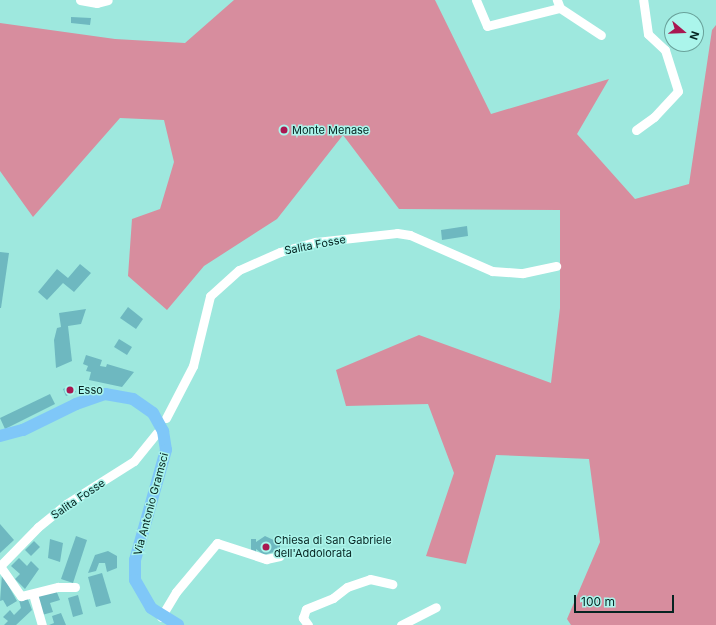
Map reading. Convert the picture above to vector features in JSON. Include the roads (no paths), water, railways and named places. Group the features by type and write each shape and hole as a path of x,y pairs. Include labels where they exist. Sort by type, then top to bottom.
{"main road":[{"name":"Via Antonio Gramsci","path":"0,436 22,430 82,402 105,394 122,396 143,405 157,418 164,463 134,567 139,592 161,617 178,625"}],"street":[{"path":"80,0 97,3 108,0"},
{"path":"476,0 488,30 559,4 602,35"},
{"path":"636,130 654,117 678,91 665,50 648,34 643,0"},
{"name":"Salita Fosse","path":"0,566 34,531 66,504 134,461 160,432 185,387 196,355 206,306 214,290 239,270 280,252 316,242 397,233 410,235 492,271 523,273 556,266"},
{"name":"Salita Fosse","path":"166,418 185,387"},
{"path":"161,617 176,592 217,543 266,559 280,556"},
{"path":"0,566 19,595 33,594 58,587 75,586"},
{"path":"308,625 303,618 306,609 333,598 347,587 370,580 392,584"},
{"path":"33,594 42,625"},
{"path":"401,625 436,606"}],"place":[{"name":"Monte Menase","path":"284,130"},
{"name":"Esso","path":"70,390"},
{"name":"Chiesa di San Gabriele dell'Addolorata","path":"266,547"}]}
